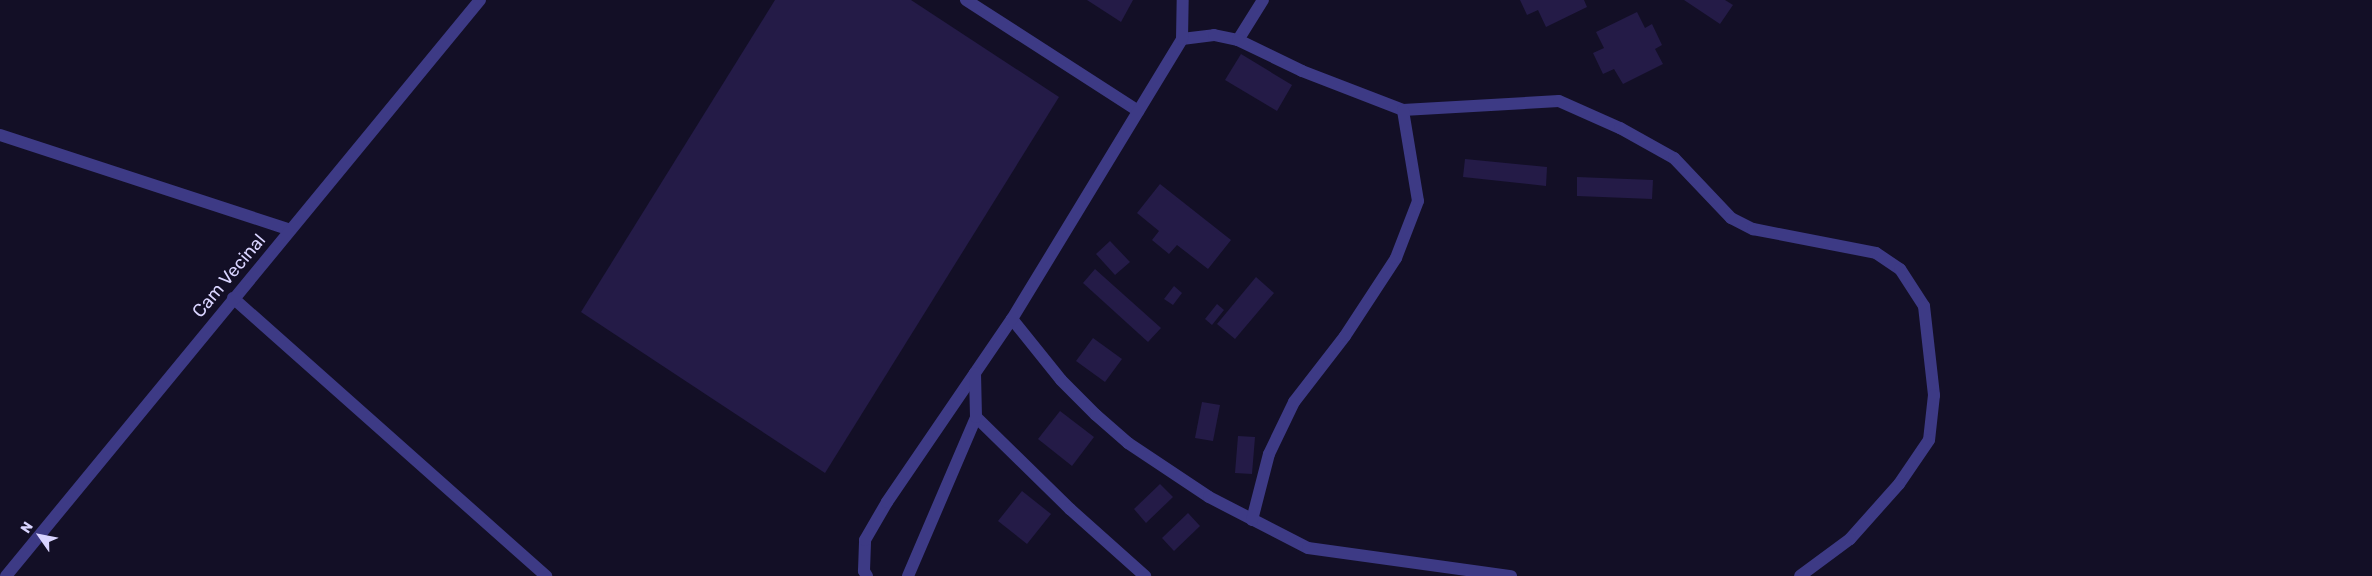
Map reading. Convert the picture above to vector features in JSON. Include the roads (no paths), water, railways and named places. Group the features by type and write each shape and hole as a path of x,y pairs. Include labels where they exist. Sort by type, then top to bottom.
{"street":[{"name":"Cam Vecinal","path":"6,576 480,0"},
{"path":"966,0 1138,111"},
{"path":"867,576 864,571 866,540 887,502 1012,319 1182,39 1183,0"},
{"path":"1238,40 1263,0"},
{"path":"1182,39 1214,35 1238,40 1302,71 1403,110 1559,100 1620,128 1674,158 1731,218 1753,230 1876,253 1900,269 1924,306 1934,396 1929,440 1899,484 1850,539 1800,576"},
{"path":"1252,520 1269,454 1294,402 1334,352 1396,258 1418,201 1403,110"},
{"path":"0,135 290,230"},
{"path":"233,298 546,576"},
{"path":"1012,319 1062,380 1128,442 1209,497 1252,520 1308,548 1511,576"},
{"path":"908,576 976,417 975,373"},
{"path":"976,417 1070,509 1144,576"}]}
